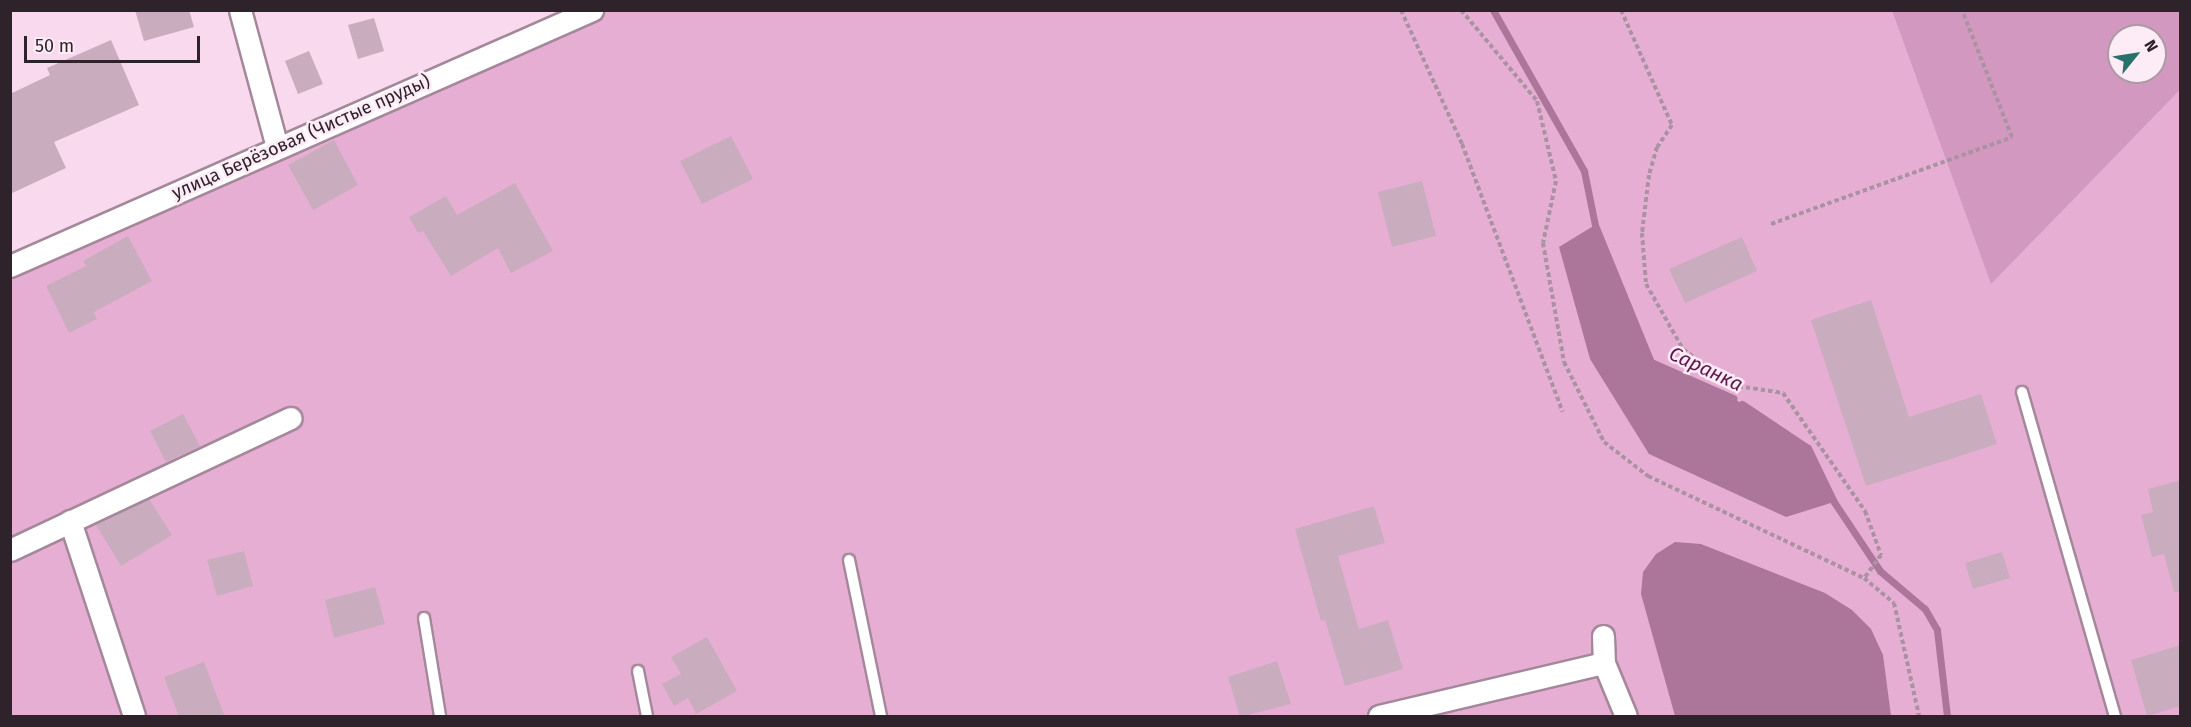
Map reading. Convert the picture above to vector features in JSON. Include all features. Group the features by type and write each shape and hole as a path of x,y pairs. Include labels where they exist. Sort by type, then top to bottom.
{"street":[{"path":"240,10 277,147"},
{"name":"улица Берёзовая (Чистые пруды)","path":"10,266 592,10"},
{"path":"10,550 290,418"},
{"path":"70,521 134,717"},
{"path":"1603,636 1604,663 1626,717"},
{"path":"1379,717 1604,663"}],"lane":[{"path":"2022,392 2115,717"},
{"path":"849,560 881,717"},
{"path":"424,618 440,717"},
{"path":"638,671 647,717"}],"path":[{"path":"1401,10 1462,144 1563,412"},
{"path":"1461,10 1537,101 1556,181 1543,243 1564,362 1604,442 1648,476 1864,578 1894,603 1919,717"},
{"path":"1621,10 1672,125 1657,147 1649,176 1642,233 1646,284 1683,349 1731,385 1783,393 1865,511 1881,555 1864,578"},
{"path":"1771,224 2012,137 1962,10"}],"shaded area":[{"path":"592,11 1892,11 1991,283 2180,90 2180,716 11,716 10,266"},
{"path":"1892,11 2180,11 2180,90 1991,284"},
{"path":"1595,225 1651,362 1726,393 1808,448 1834,502 1786,517 1649,454 1590,359 1559,247"},
{"path":"1675,542 1701,544 1825,593 1852,610 1871,629 1883,655 1891,716 1675,716 1641,594 1643,572 1656,554"}],"building":[{"path":"135,10 189,10 194,27 144,41"},
{"path":"374,18 384,51 358,59 348,25"},
{"path":"111,40 139,105 54,142 66,168 10,194 10,94 50,75 47,68"},
{"path":"309,51 323,84 298,94 285,61"},
{"path":"731,136 753,179 702,204 680,161"},
{"path":"334,140 358,185 313,210 288,165"},
{"path":"1422,181 1436,236 1392,247 1378,192"},
{"path":"515,183 553,251 511,273 498,248 451,276 423,231 418,233 409,217 446,196 457,215"},
{"path":"128,236 152,281 94,312 97,319 69,333 46,286 86,266 83,261"},
{"path":"1742,237 1757,271 1685,303 1669,269"},
{"path":"1871,300 1909,417 1981,394 1997,444 1866,486 1811,320"},
{"path":"183,414 200,446 166,462 150,431"},
{"path":"2181,480 2181,592 2174,592 2164,554 2152,557 2141,515 2153,512 2148,489"},
{"path":"149,499 172,535 121,566 96,525"},
{"path":"1374,506 1385,543 1338,556 1359,629 1388,620 1403,669 1345,686 1325,620 1321,621 1295,529"},
{"path":"244,551 253,586 217,596 207,560"},
{"path":"2002,552 2010,578 1973,589 1965,563"},
{"path":"375,587 385,624 334,638 325,600"},
{"path":"707,637 737,691 696,714 688,698 674,706 662,684 681,674 671,657"},
{"path":"2181,645 2181,706 2147,716 2131,660"},
{"path":"1277,661 1291,704 1240,717 1228,677"},
{"path":"204,662 225,717 179,717 164,677"}],"waterway":[{"name":"Саранка","path":"1493,10 1584,171 1595,225 1651,362 1733,398"},
{"name":"Саранка","path":"1742,404 1808,448 1834,502 1880,571 1925,609 1937,630 1947,716"}]}
